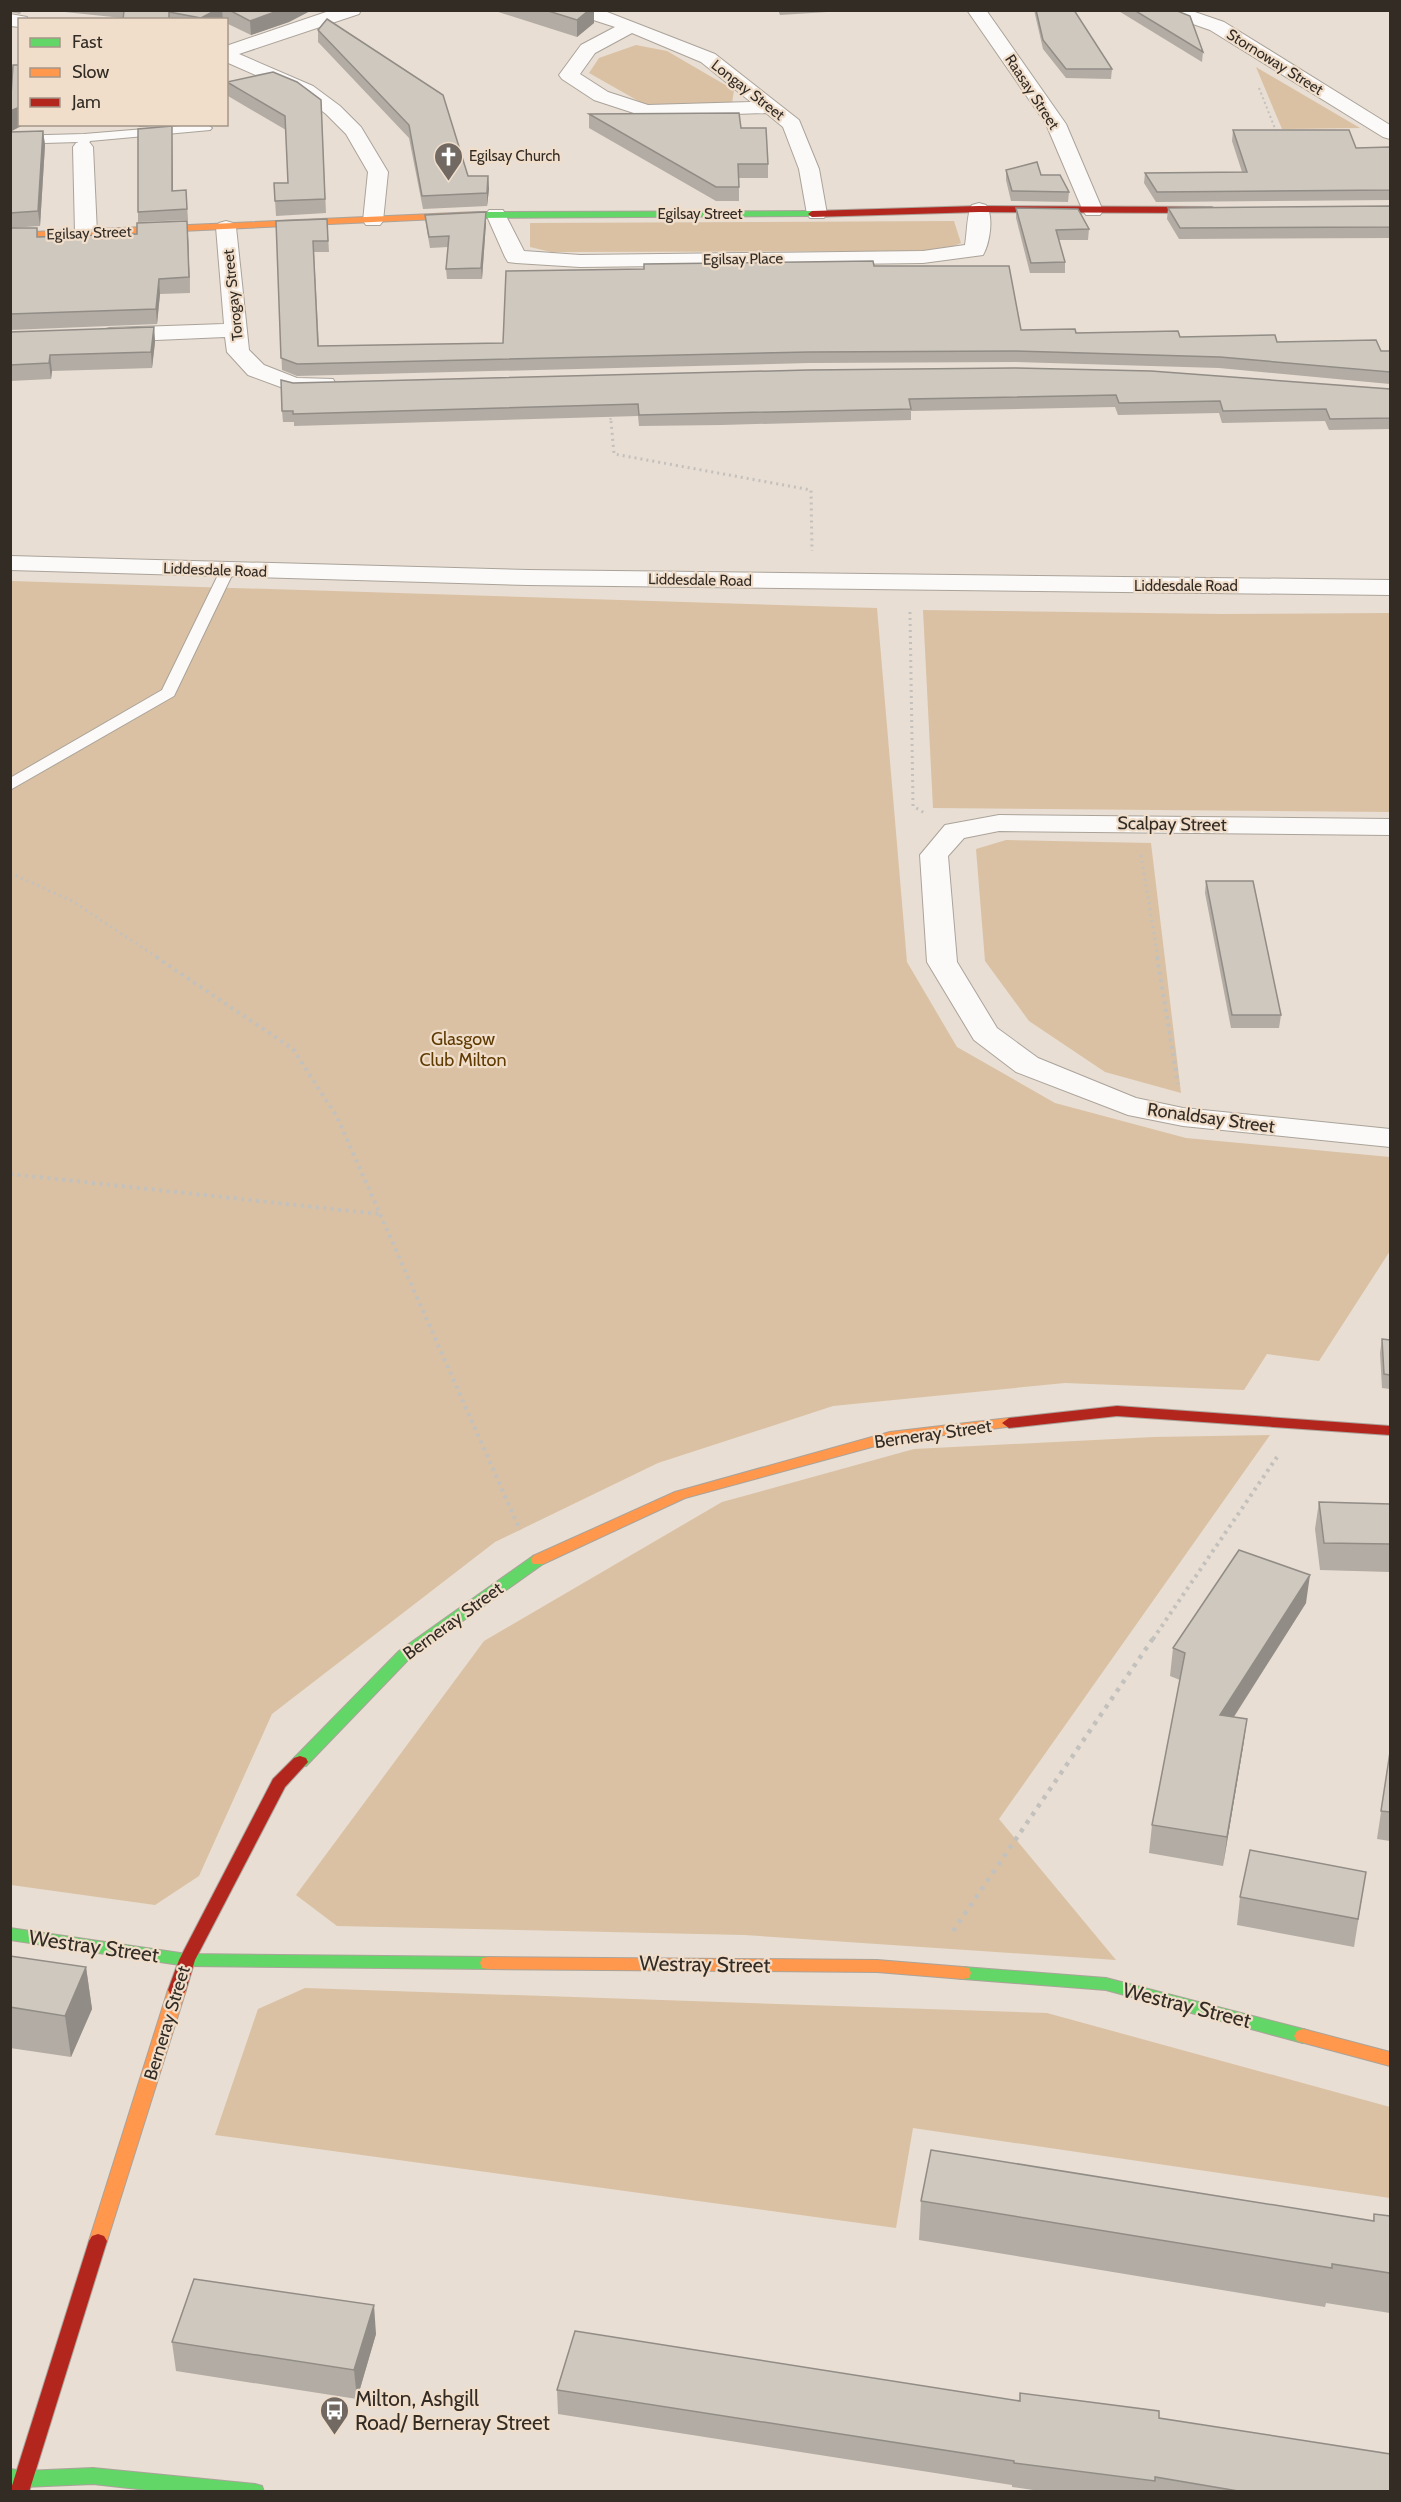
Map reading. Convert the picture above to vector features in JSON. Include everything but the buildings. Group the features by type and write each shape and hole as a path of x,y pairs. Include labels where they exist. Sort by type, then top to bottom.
{"street":[{"path":"228,52 352,10"},
{"name":"Longay Street","path":"582,10 631,26 708,58 792,124 809,169 817,214"},
{"name":"Raasay Street","path":"976,10 1056,124 1093,211"},
{"name":"Stornoway Street","path":"1153,10 1175,12 1217,26 1390,133"},
{"path":"631,26 588,49 569,75 601,96 646,111 770,107"},
{"path":"228,54 306,90 333,110 354,131 378,172 373,221"},
{"path":"84,142 86,233"},
{"name":"Egilsay Street","path":"10,236 496,214 817,214 979,209 1224,210"},
{"name":"Egilsay Place","path":"496,214 516,257 580,261 923,257 975,250 980,224 979,209"},
{"name":"Torogay Street","path":"226,227 238,352 256,370 294,385 351,384"},
{"path":"94,336 237,330"},
{"name":"Liddesdale Road","path":"10,563 227,571 909,584 1390,588"},
{"name":"Scalpay Street","path":"955,831 999,822 1390,827"},
{"name":"Ronaldsay Street","path":"955,831 934,855 942,962 985,1034 1027,1065 1128,1106 1184,1117 1390,1138"},
{"name":"Berneray Street","path":"18,2482 187,1959 279,1783 404,1655 534,1562 680,1495 890,1437 1117,1411 1390,1431"},
{"name":"Westray Street","path":"10,1934 187,1959 877,1966 1106,1984 1390,2059"},
{"path":"18,2482 93,2476 255,2492"},
{"path":"93,2476 147,2492"}],"lane":[{"path":"10,140 84,142 206,128"},
{"path":"10,784 168,693 227,571"}],"path":[{"path":"610,411 614,454 811,490 813,545 809,582"},
{"path":"909,584 914,806 955,831"},
{"path":"1136,824 1184,1117"},
{"path":"10,873 72,901 293,1049 337,1117 534,1562"},
{"path":"10,1174 379,1214"},
{"path":"927,1969 1299,1424"}],"green space":[{"path":"636,45 667,51 734,90 732,104 649,107 589,73 599,58"},
{"path":"1256,67 1360,128 1282,129"},
{"path":"954,221 961,243 942,251 551,252 530,247 530,223"},
{"name":"Glasgow Club Milton","path":"11,581 877,608 907,962 957,1047 1055,1103 1186,1138 1390,1157 1390,1251 1319,1361 1267,1354 1244,1390 1065,1383 833,1406 658,1463 495,1542 272,1714 199,1876 155,1905 11,1885"},
{"path":"923,610 1222,614 1390,613 1390,812 933,808"},
{"path":"1006,840 1151,843 1181,1093 1105,1072 1029,1021 985,961 976,849"},
{"path":"1270,1435 999,1819 1116,1960 744,1935 337,1926 296,1895 484,1641 722,1502 914,1449 1154,1437"},
{"path":"305,1988 1047,2013 1390,2107 1390,2198 913,2128 896,2228 215,2135 258,2009"}],"traffic: fast":[{"path":"478,215 812,214"},
{"path":"300,1762 404,1655 538,1560"},
{"path":"10,1934 187,1960 488,1963"},
{"path":"963,1973 1106,1984 1303,2036"},
{"path":"10,2477 24,2479 93,2476 255,2492"}],"traffic: slow":[{"path":"10,236 478,215"},
{"path":"538,1560 680,1495 890,1437 1009,1423"},
{"path":"488,1963 877,1966 963,1973"},
{"path":"98,2241 177,1990"},
{"path":"1303,2036 1390,2059"}],"traffic: jam":[{"path":"812,214 979,209 1212,210"},
{"path":"1009,1423 1117,1411 1390,1431"},
{"path":"177,1990 187,1960 279,1783 300,1762"},
{"path":"19,2492 98,2241"}],"place":[{"name":"Egilsay Church","path":"448,182"},
{"name":"Milton, Ashgill Road/ Berneray Street","path":"334,2436"}]}
